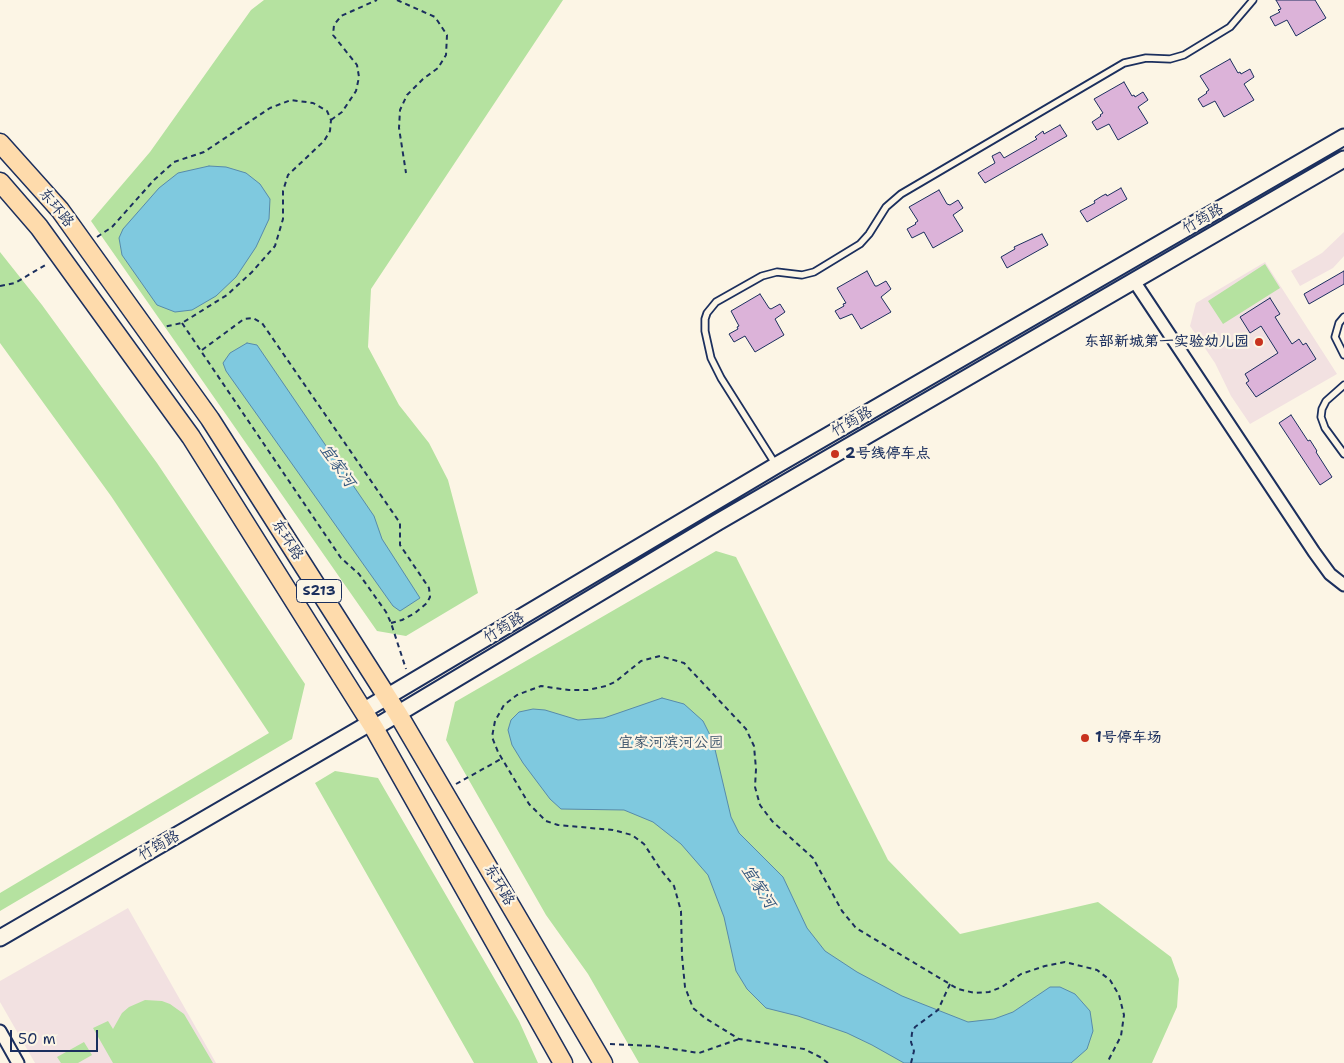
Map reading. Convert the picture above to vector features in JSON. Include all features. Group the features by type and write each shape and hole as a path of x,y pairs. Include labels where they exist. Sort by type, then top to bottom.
{"highway":[{"name":"东环路","path":"0,143 60,210 210,419 398,714 602,1063"},
{"name":"东环路","path":"0,182 61,256 191,436 369,721 563,1063"}],"main road":[{"name":"竹筠路","path":"369,721 387,697 777,465 1344,137"},
{"name":"竹筠路","path":"0,938 369,721 398,714 718,522 1344,159"}],"street":[{"path":"1134,281 1314,552 1330,574 1344,585"},
{"path":"0,1031 18,1063"}],"lane":[{"path":"777,465 721,378 711,358 705,331 705,319 716,302 762,276 776,272 802,275 814,272 860,244 869,234 886,207 901,194 1119,66 1139,59 1170,59 1192,50 1230,27 1253,0"},
{"path":"1344,317 1338,323 1335,337 1344,356"},
{"path":"1344,385 1326,401 1321,413 1324,428 1344,454"}],"path":[{"path":"331,120 342,112 356,91 359,77 357,65 333,36 334,25 341,16 377,0"},
{"path":"397,0 435,18 447,34 446,55 438,68 407,94 400,110 399,128 406,173"},
{"path":"84,245 112,227 154,180 174,162 204,152 270,108 291,100 312,104 326,111 331,120 330,131 324,141 288,175 283,191 283,219 275,246 252,272 227,294 182,323 147,330"},
{"path":"0,286 15,283 61,256"},
{"path":"202,350 244,320 253,318 262,323 400,523 400,545 429,588 430,597 426,603 415,613 392,623"},
{"path":"182,323 341,558 359,574 386,612 392,623 411,683"},
{"path":"828,1063 804,1049 739,1039 705,1018 693,1008 685,987 681,911 674,886 644,844 632,835 623,832 558,825 546,821 529,804 492,737 495,721 504,705 517,695 540,686 568,690 588,690 606,686 615,682 641,660 660,656 684,664 746,729 754,746 756,768 754,787 760,806 772,821 813,858 842,911 856,928 958,989 975,993 989,992 1002,987 1021,974 1065,962 1096,970 1110,980 1119,995 1124,1015 1122,1036 1107,1063"},
{"path":"444,791 502,758"},
{"path":"911,1063 914,1051 911,1042 912,1033 915,1027 938,1010 950,984"},
{"path":"590,1042 654,1046 699,1053 739,1039"}],"shaded area":[{"path":"1344,232 1344,256 1333,268 1300,286 1291,271 1322,253"},
{"name":"东部新城第一实验幼儿园","path":"1265,262 1337,374 1250,424 1231,396 1215,363 1190,326 1196,303"},
{"path":"128,908 216,1063 35,1063 0,1002 0,981"}],"green space":[{"path":"264,0 563,0 371,289 368,347 399,405 429,443 448,480 478,593 406,636 377,631 91,221 150,152 251,10"},
{"path":"0,252 42,305 157,463 305,684 292,739 0,911 0,893 269,733 111,496 0,343"},
{"path":"1265,264 1280,288 1223,324 1208,301"},
{"name":"宜家河滨河公园","path":"716,551 736,557 888,860 960,934 1098,902 1171,957 1179,979 1177,1007 1152,1063 639,1063 588,974 546,915 446,740 455,702"},
{"path":"335,771 378,778 519,1021 538,1063 474,1063 315,783"},
{"path":"145,1000 162,1001 184,1014 213,1063 113,1063 93,1028 108,1021 113,1029 122,1013 129,1007"},
{"path":"84,1042 92,1055 78,1063 61,1063 57,1057"}],"water":[{"path":"209,166 226,167 246,173 260,184 270,199 269,219 256,247 236,277 216,296 192,310 175,312 157,305 122,255 119,238 123,229 159,188 178,173"},
{"name":"宜家河","path":"247,343 257,345 374,516 382,539 420,598 400,611 393,606 226,371 223,363 230,353"},
{"name":"宜家河","path":"662,698 684,704 703,721 713,741 731,817 739,833 783,877 807,928 825,951 857,972 902,996 968,1022 994,1019 1013,1012 1050,987 1060,987 1075,994 1090,1011 1093,1031 1087,1049 1071,1063 904,1063 847,1033 798,1016 766,1008 747,989 736,971 724,917 708,875 681,844 653,822 624,810 561,809 550,799 523,763 512,745 508,730 511,720 519,712 533,709 545,710 578,720 604,718"}],"building":[{"path":"1276,0 1315,0 1326,18 1296,36 1287,20 1275,26 1270,17 1280,12 1278,10 1281,9"},
{"path":"1230,59 1238,73 1240,72 1241,74 1250,69 1254,77 1244,84 1254,100 1224,117 1215,101 1203,107 1198,99 1209,90 1200,76"},
{"path":"1124,82 1132,96 1134,95 1135,97 1143,92 1148,100 1138,107 1148,123 1118,140 1109,124 1097,130 1092,122 1103,113 1094,99"},
{"path":"1060,125 1067,136 985,183 978,173 995,163 992,156 1000,152 1004,158 1037,139 1035,137 1043,131 1044,134"},
{"path":"1121,188 1127,199 1087,222 1080,211 1095,203 1094,201 1102,196 1106,194 1107,196"},
{"path":"939,190 947,204 950,205 958,200 963,208 953,215 963,231 933,248 924,232 912,238 907,229 918,221 909,207"},
{"path":"1042,234 1048,245 1007,268 1001,257 1015,249 1014,247"},
{"path":"867,271 875,286 886,281 891,289 881,297 891,312 861,329 852,314 840,319 835,311 846,303 837,288"},
{"path":"1344,271 1344,284 1309,304 1304,294"},
{"path":"760,294 769,308 771,309 780,304 785,312 775,319 784,335 755,352 745,336 734,342 729,334 738,329 737,327 739,326 731,311"},
{"path":"1270,298 1280,314 1275,317 1292,344 1299,339 1303,345 1306,343 1316,359 1256,397 1246,383 1249,381 1245,374 1278,353 1261,326 1250,333 1240,317"},
{"path":"1291,415 1308,441 1310,440 1332,477 1320,485 1279,423"}],"place":[{"name":"东部新城第一实验幼儿园","path":"1259,342"},
{"name":"2号线停车点","path":"835,454"},
{"name":"1号停车场","path":"1085,738"}]}
